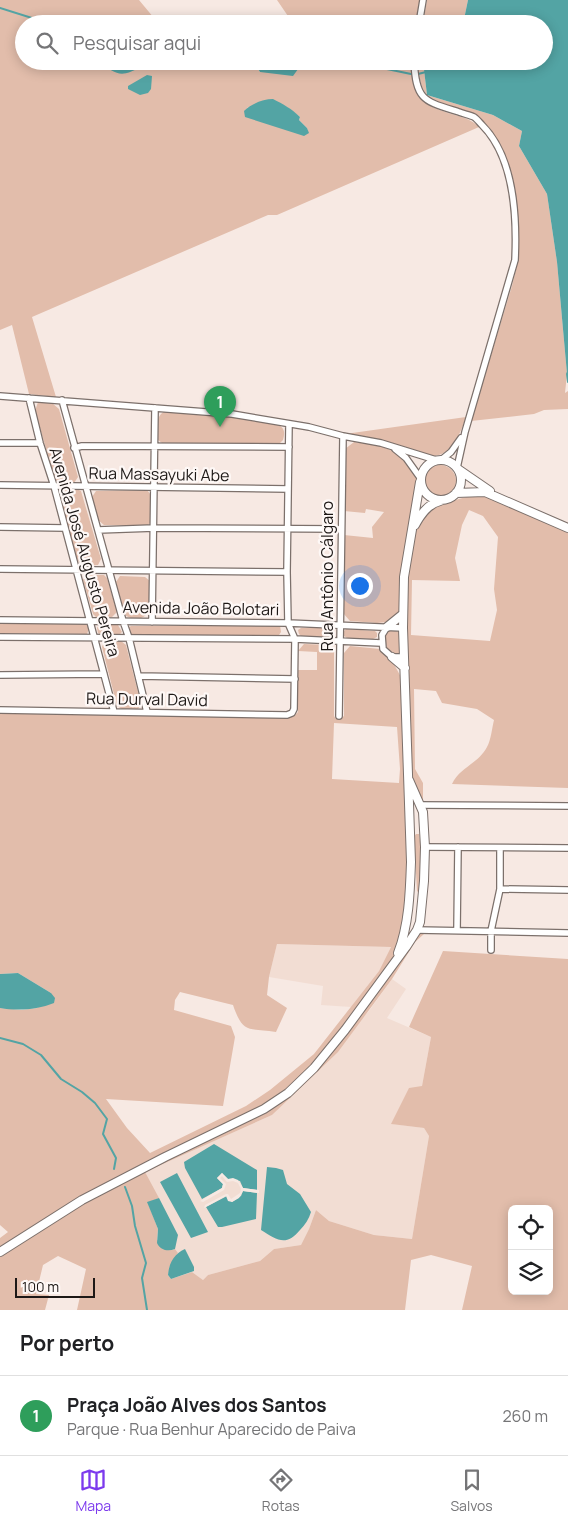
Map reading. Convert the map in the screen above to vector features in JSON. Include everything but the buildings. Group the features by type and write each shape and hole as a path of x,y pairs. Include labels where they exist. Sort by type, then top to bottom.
{"main road":[{"path":"397,958 410,892 411,862 403,628 404,577 420,480 424,468 439,460 452,463 496,495 568,528"},
{"path":"410,536 423,512 434,502 450,498 456,493 460,486 461,477 458,468"},
{"path":"420,480 422,489 427,495 441,500"},
{"path":"456,493 475,491 496,495"},
{"path":"387,627 403,614"},
{"path":"392,658 405,668"},
{"path":"0,1252 82,1200 165,1157 251,1116 288,1093 314,1068 397,958 417,930 420,922 425,847 423,812 409,780"},
{"path":"410,832 424,832"},
{"path":"411,862 414,870 415,893 422,896"}],"street":[{"path":"420,15 423,0"},
{"path":"416,70 420,93 426,100 432,104 474,117 490,133 506,167 515,209 515,260 465,432 458,468"},
{"path":"0,396 232,414 310,427 343,436 382,443 439,460 454,448 465,432"},
{"name":"Avenida José Augusto Pereira","path":"30,398 40,443 54,486 114,712"},
{"name":"Avenida José Augusto Pereira","path":"62,400 122,621 129,638 147,712"},
{"path":"152,622 155,408"},
{"path":"139,676 296,679 295,639 288,623 289,424"},
{"name":"Rua Antônio Cálgaro","path":"339,716 340,529 343,436"},
{"path":"0,443 40,443"},
{"path":"382,443 406,458 420,480"},
{"path":"74,448 82,446 289,447"},
{"name":"Rua Massayuki Abe","path":"0,485 288,489"},
{"path":"0,528 65,528"},
{"path":"98,530 154,528 340,529"},
{"path":"0,569 287,572"},
{"name":"Avenida João Bolotari","path":"0,620 288,623 403,628"},
{"path":"387,627 382,634 383,649 392,658 404,657"},
{"name":"Avenida João Bolotari","path":"0,637 295,639 382,643"},
{"path":"0,675 104,674"},
{"name":"Rua Durval David","path":"0,710 287,715 292,713 294,709 296,679"},
{"path":"420,805 568,806"},
{"path":"425,847 568,848"},
{"path":"457,930 458,847"},
{"path":"491,950 491,931 500,889 500,848"},
{"path":"500,889 568,890"},
{"path":"417,930 568,933"}],"shaded area":[{"path":"0,0 139,0 152,15 15,15 15,70 259,70 260,72 272,70 412,70 414,84 421,99 434,108 468,120 479,127 277,215 268,215 32,317 56,397 29,394 12,325 0,330","holes":["265,100 284,105 300,117 299,120 307,128 308,133 247,108"]},
{"path":"277,0 420,0 417,15 287,15"},
{"path":"427,0 468,0 465,15 424,15"},
{"path":"419,70 424,70 427,95 421,84"},
{"path":"427,95 493,115 522,131 519,146 547,194 557,262 567,374 565,393 568,391 568,409 544,410 534,414 471,421 518,261 519,233 517,208 507,166 492,131 476,114 434,101"},
{"path":"38,402 52,403 59,409 78,477 74,483 59,484 55,479 35,411"},
{"path":"165,411 232,417 278,425 283,429 284,437 279,444 162,443 158,440 157,424 159,416"},
{"path":"466,417 458,437 450,448 439,455 432,456 345,434"},
{"path":"354,442 376,445 392,451 406,462 418,481 401,576 399,613 388,622 350,621 343,613 344,535 373,538 372,527 384,512 366,509 365,513 344,511 345,449"},
{"path":"440,465 452,469 456,481 452,493 440,497 428,493 424,481 428,469"},
{"path":"76,489 81,491 101,559 98,565 82,566 74,552 68,532 59,495 62,490"},
{"path":"147,490 151,495 150,523 147,526 104,525 98,520 92,497 96,491"},
{"path":"477,494 485,495 568,531 568,788 452,784 455,778 479,758 487,747 494,720 477,709 442,703 436,691 414,689 415,769 423,783 423,800 413,783 409,749 405,608 409,558 413,537 424,515 438,507","holes":["469,510 483,516 498,537 494,589 497,610 490,641 411,635 412,580 460,581 455,558 462,525"]},
{"path":"86,575 104,575 107,578 117,612 112,617 97,618 93,614 83,580"},
{"path":"120,576 145,577 150,581 150,612 143,617 134,619 123,614 116,582"},
{"path":"0,623 86,624 88,630 87,634 0,633"},
{"path":"99,625 118,625 122,632 119,635 100,634 97,628"},
{"path":"280,625 281,632 279,635 133,635 130,633 129,627 131,626"},
{"path":"301,628 333,628 335,635 332,638 301,636 298,630"},
{"path":"346,629 375,631 377,637 373,639 347,638 344,636"},
{"path":"390,630 400,632 401,653 395,654 387,648 384,636"},
{"path":"121,641 126,645 141,704 138,709 122,709 117,706 102,647 104,642"},
{"path":"304,644 330,645 334,651 334,716 336,719 344,716 344,653 350,646 380,649 391,659 401,677 410,863 401,940 394,958 342,1030 312,1067 285,1092 268,1103 164,1155 0,1250 0,1238 8,1232 0,1225 0,1008 22,1010 37,1008 51,993 18,973 0,974 0,713 287,718 294,716 298,712 298,670 317,670 317,652 298,651","holes":["334,723 397,727 399,783 332,779","277,944 391,947 379,971 314,1054 270,1090 246,1106 150,1153 127,1128 106,1099 223,1106 235,1037 231,1026 174,1010 175,1000 180,992 233,1005 240,1021 248,1028 276,1032 287,1008 267,995 269,977"]},
{"path":"416,834 419,834 421,848 420,894 417,891 414,837"},
{"path":"419,933 424,934 415,942 392,979 338,1052 272,1115 145,1172 159,1198 148,1203 158,1229 157,1240 172,1250 175,1249 178,1253 170,1266 168,1275 171,1279 192,1272 203,1280 208,1275 260,1261 274,1249 301,1245 316,1210 329,1221 374,1235 412,1239 429,1136 424,1128 391,1124 409,1088 422,1086 431,1037 409,1027 443,951 568,959 568,1310 462,1310 472,1266 431,1255 411,1260 405,1310 77,1310 86,1269 58,1256 43,1265 36,1294 49,1295 45,1310 0,1310 0,1255 83,1202 289,1094"},
{"path":"277,944 391,947 379,971 351,1007 321,1005 323,986 269,977"},
{"path":"392,979 406,989 387,1018 431,1037 422,1086 392,1124 424,1128 429,1136 412,1239 374,1235 329,1221 316,1210 301,1245 274,1249 260,1261 208,1275 203,1280 192,1272 175,1249 145,1172 272,1115 369,1011"}],"water":[{"path":"468,0 568,0 568,374 557,262 547,194 519,146 522,131 493,115 427,95 424,70 553,70 553,15 465,15"},
{"path":"112,70 134,70 123,74"},
{"path":"259,70 297,70 293,76 260,72"},
{"path":"147,75 152,76 151,89 148,93 140,95 128,89 128,86"},
{"path":"273,99 300,117 299,120 309,133 304,136 245,117 244,111 250,106 261,101"},
{"path":"18,973 51,993 55,998 54,1003 27,1009 0,1008 0,974"},
{"path":"214,1144 257,1170 257,1190 243,1188 240,1181 228,1179 222,1173 217,1178 223,1184 222,1188 202,1199 185,1168 184,1162"},
{"path":"267,1167 283,1170 287,1184 300,1194 311,1212 302,1228 290,1239 277,1239 261,1230"},
{"path":"177,1173 208,1232 191,1238 160,1182"},
{"path":"243,1191 257,1193 256,1219 218,1227 206,1207 227,1196 232,1202 241,1196"},
{"path":"159,1198 178,1235 175,1249 172,1250 162,1249 157,1243 158,1229 147,1202"},
{"path":"185,1249 194,1267 194,1271 171,1279 168,1275 171,1263 178,1253"}],"pier":[{"path":"222,1173 228,1179 238,1180 243,1188 259,1190 259,1193 243,1191 239,1198 232,1202 228,1201 226,1196 204,1208 205,1205 226,1194 231,1199 240,1193 241,1189 238,1183 233,1181 227,1182 222,1176 220,1178 226,1184 224,1190 203,1202 200,1201 222,1188 223,1184 217,1178"}],"waterway":[{"path":"0,8 22,15"},
{"path":"392,70 411,74"},
{"path":"418,74 426,72"},
{"path":"568,372 568,382"},
{"path":"0,1038 23,1044 41,1055 61,1079 95,1103 107,1119 103,1134 116,1158 114,1169"},
{"path":"125,1187 132,1206 135,1226 146,1263 142,1278 147,1310"}],"place":[{"name":"Praça João Alves dos Santos","path":"220,427"}]}
